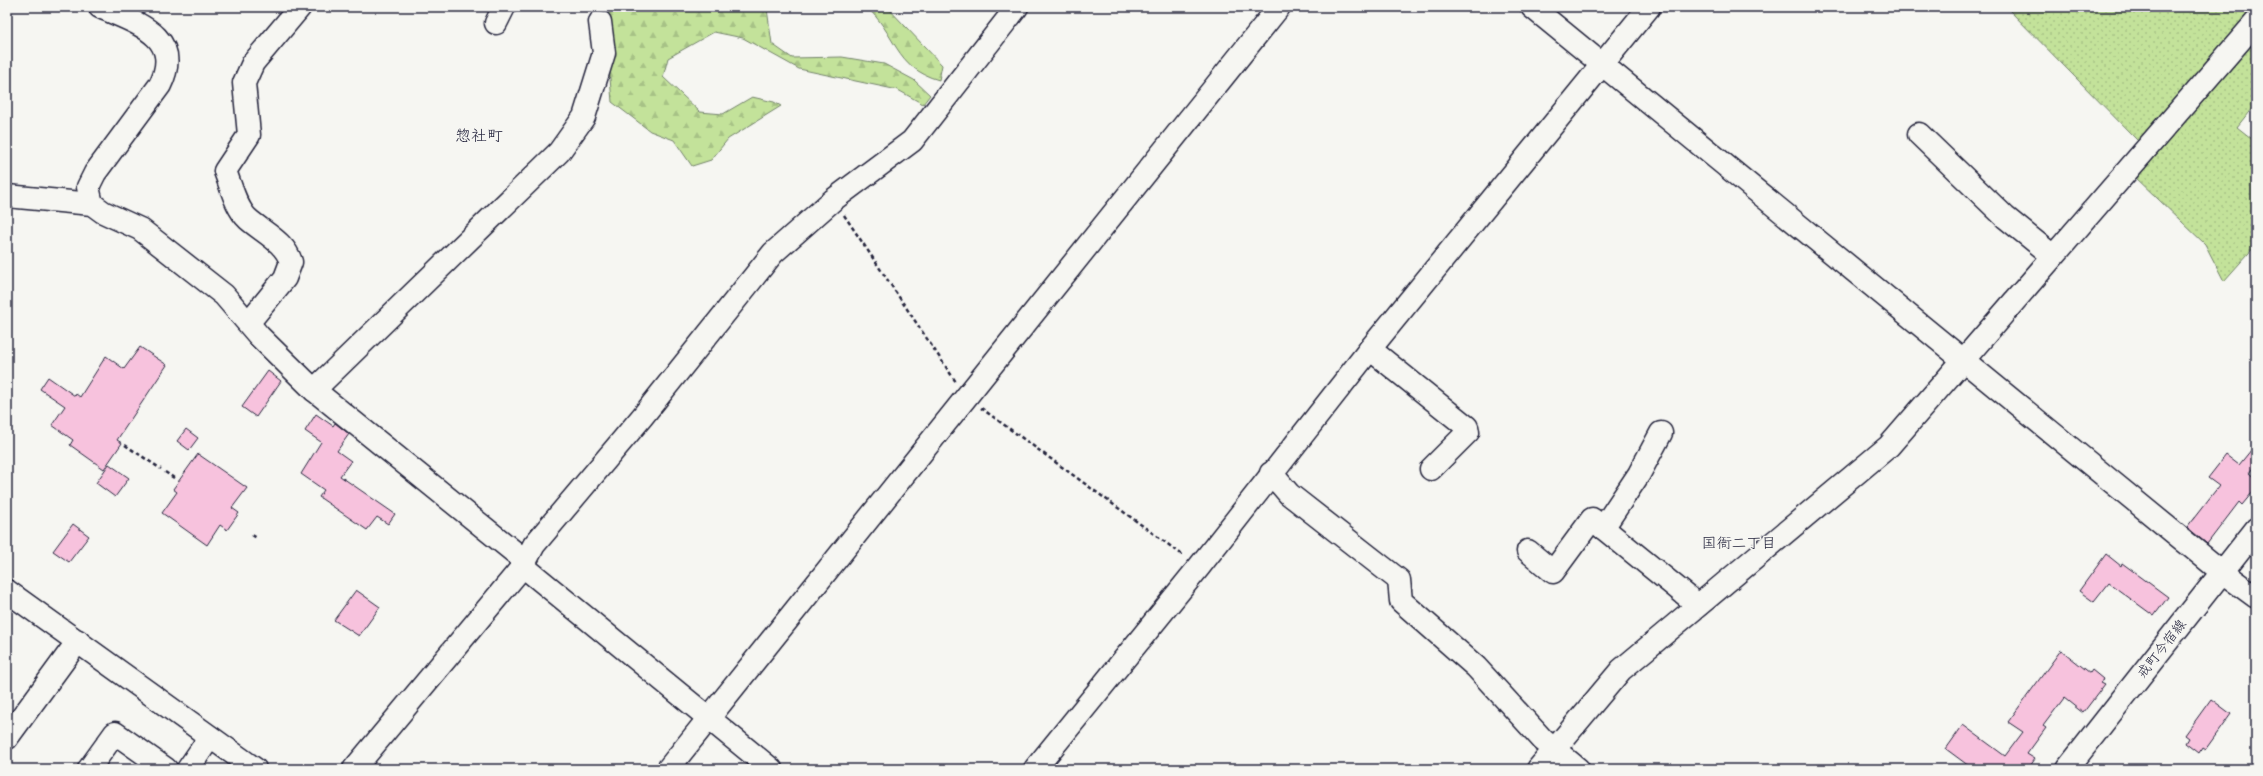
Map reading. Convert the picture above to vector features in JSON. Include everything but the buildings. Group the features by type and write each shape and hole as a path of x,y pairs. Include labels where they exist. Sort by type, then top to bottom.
{"street":[{"path":"92,204 88,188 95,173 160,85 166,74 168,60 164,48 152,33 142,26 100,7"},
{"path":"249,322 285,278 291,262 288,251 247,218 233,192 225,171 249,135 244,83 253,63 280,17 300,7"},
{"path":"354,769 523,566 534,545 642,417 773,253 833,200 912,141 1017,7"},
{"path":"668,769 710,719 1279,7"},
{"path":"1532,7 2222,572 2256,597"},
{"path":"1035,769 1199,567 1271,473 1370,349 1604,65 1649,7"},
{"path":"314,390 559,152 584,117 604,53 600,22"},
{"path":"1538,769 1621,670 1889,446 2256,22"},
{"path":"1919,134 2005,217 2053,256"},
{"path":"7,196 92,204 103,212 140,229 224,295 249,322 258,336 314,390 518,555 523,566 771,769"},
{"path":"1370,349 1466,426 1468,432 1431,469"},
{"path":"1603,528 1639,474 1661,433"},
{"path":"1271,473 1289,494 1399,580 1401,601 1476,667 1543,740 1578,769"},
{"path":"1528,551 1553,572 1592,520 1698,606"},
{"name":"戒町今宿線","path":"2067,769 2256,529"},
{"path":"7,591 255,769"},
{"path":"7,738 78,641"},
{"path":"90,769 115,733 166,769"},
{"path":"188,769 210,737"}],"path":[{"path":"833,200 967,398 1199,567"},
{"path":"125,445 161,469"},
{"path":"165,472 174,478"},
{"path":"252,535 257,538"}],"green space":[{"path":"609,7 768,7 767,9 772,44 792,58 842,57 884,64 914,80 930,95 923,104 898,90 799,69 743,38 714,32 668,58 663,77 700,112 723,114 752,97 774,102 781,106 728,139 711,160 692,166 674,140 650,131 612,102 605,19"},
{"path":"866,7 887,7 942,65 939,80 924,74 913,67 904,58 884,27"},
{"path":"2006,7 2255,7 2139,142"},
{"path":"2256,33 2256,103 2237,127 2256,142 2256,245 2224,281 2205,244 2134,176"}],"district":[{"name":"惣社町","path":"479,136"},
{"name":"国衙二丁目","path":"1739,543"}]}
